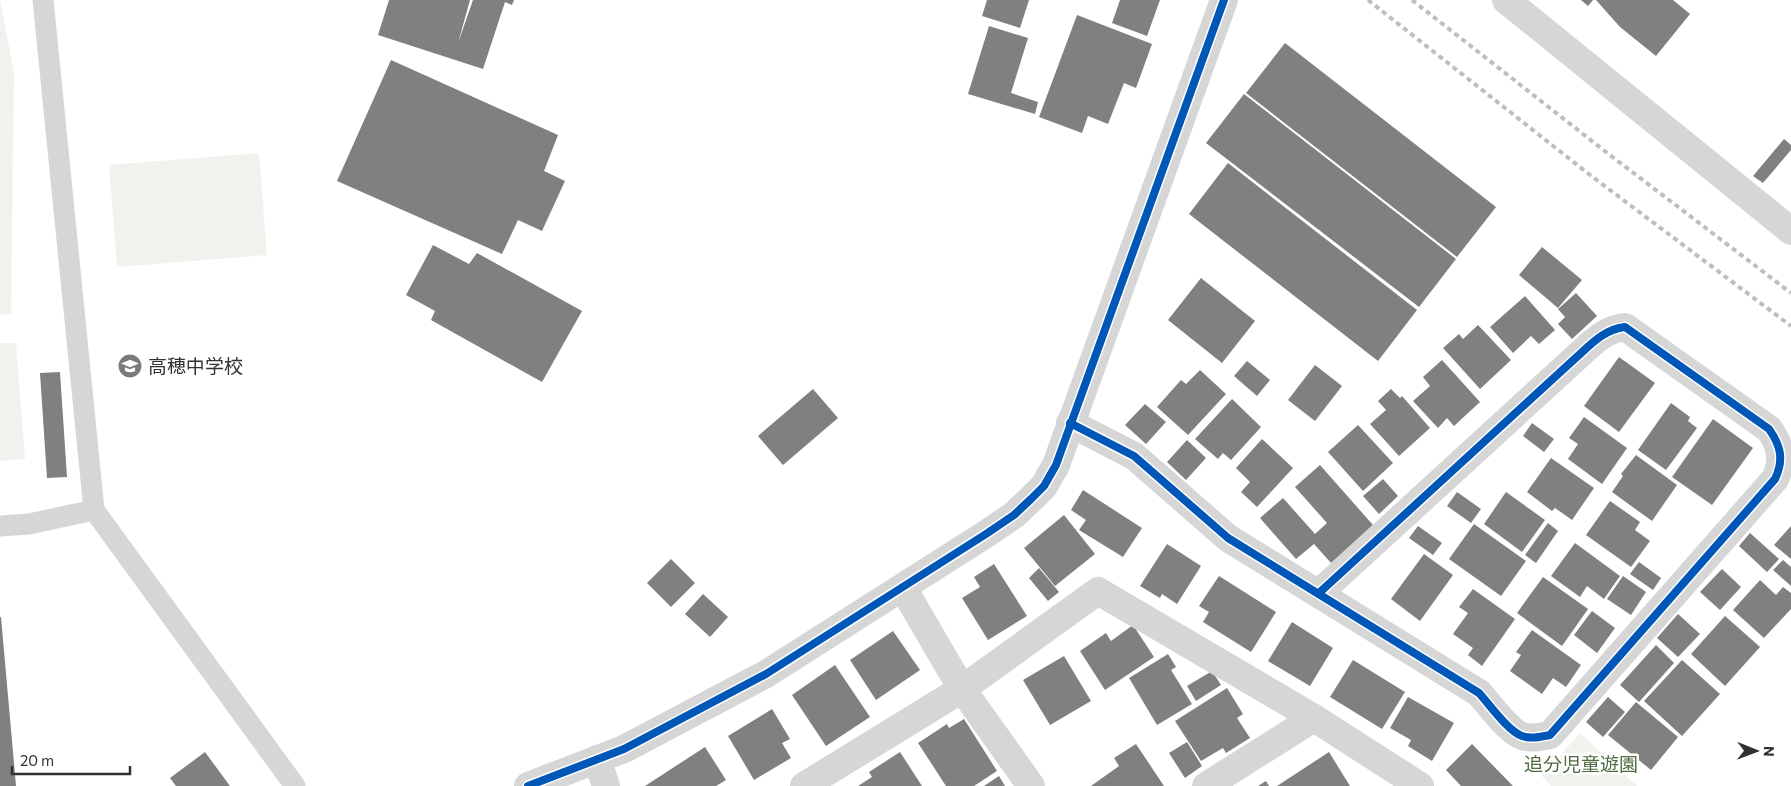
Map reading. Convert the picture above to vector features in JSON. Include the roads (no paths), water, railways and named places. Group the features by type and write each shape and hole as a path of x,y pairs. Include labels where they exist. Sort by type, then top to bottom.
{"street":[{"path":"528,786 624,749 766,674 1014,515 1044,486 1056,466 1224,0"},
{"path":"1506,0 1791,231"},
{"path":"1070,423 1134,456 1228,538 1479,693 1511,729 1520,735 1538,738 1550,735 1775,478 1781,460 1781,450 1769,429 1625,327 1616,328 1600,336 1319,593"},
{"path":"902,588 962,689 1031,786"},
{"path":"804,786 962,689 1098,591 1314,718 1420,786"},
{"path":"1206,786 1314,718"},
{"path":"597,759 606,786"}],"lane":[{"path":"43,0 94,510 295,786"},
{"path":"0,526 29,524 94,510"}],"railway":[{"path":"1368,0 1590,175 1791,326"},
{"path":"1412,0 1606,152 1791,293"}],"place":[{"name":"高穂中学校","path":"130,366"}],"park label":[{"name":"追分児童遊園","path":"1581,764"}]}
